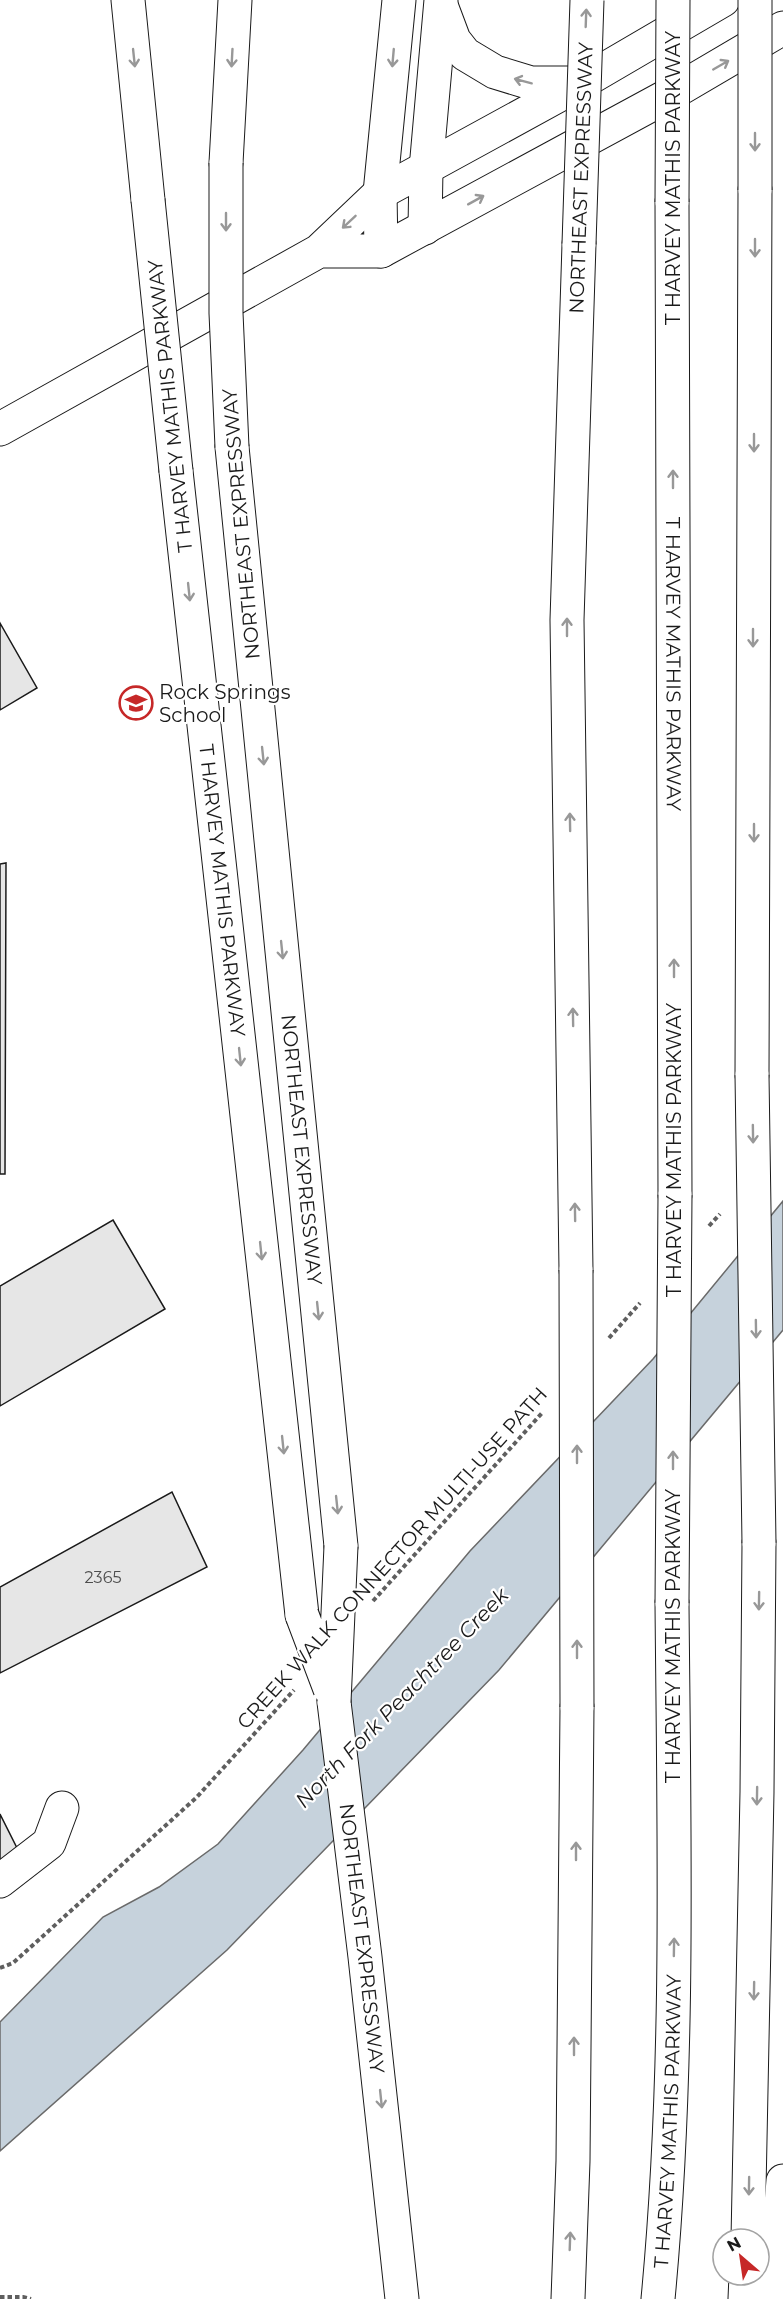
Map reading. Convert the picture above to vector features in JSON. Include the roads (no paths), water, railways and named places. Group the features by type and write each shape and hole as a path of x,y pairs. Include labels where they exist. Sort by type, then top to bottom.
{"main road":[{"name":"T HARVEY MATHIS PARKWAY","path":"128,0 176,471 302,1615 334,1702"},
{"name":"NORTHEAST EXPRESSWAY","path":"235,0 226,163 226,313 232,447 341,1546 334,1702 365,1957 402,2299"},
{"path":"381,251 380,193 399,0"},
{"name":"NORTHEAST EXPRESSWAY","path":"568,2299 573,2162 577,1707 576,1270 567,620 587,0"},
{"name":"T HARVEY MATHIS PARKWAY","path":"658,2299 670,2110 675,1934 672,1603 675,1195 673,0"},
{"path":"0,429 319,251 380,193 581,83 723,0"},
{"path":"748,2227 756,1875 759,1543 752,1075 755,0"},
{"path":"441,2 454,40 465,54 495,72 531,83 581,83"},
{"path":"425,228 426,169 441,2"},
{"path":"319,251 381,251 669,95 783,28"},
{"path":"0,1881 49,1843 62,1808"},
{"path":"773,2299 783,2181"}],"water":[{"name":"North Fork Peachtree Creek","path":"783,1201 783,1330 499,1670 227,1950 0,2151 0,2022 103,1917 159,1887 218,1844 303,1750 470,1551 653,1359"}],"place":[{"name":"Rock Springs School","path":"136,703"}]}
